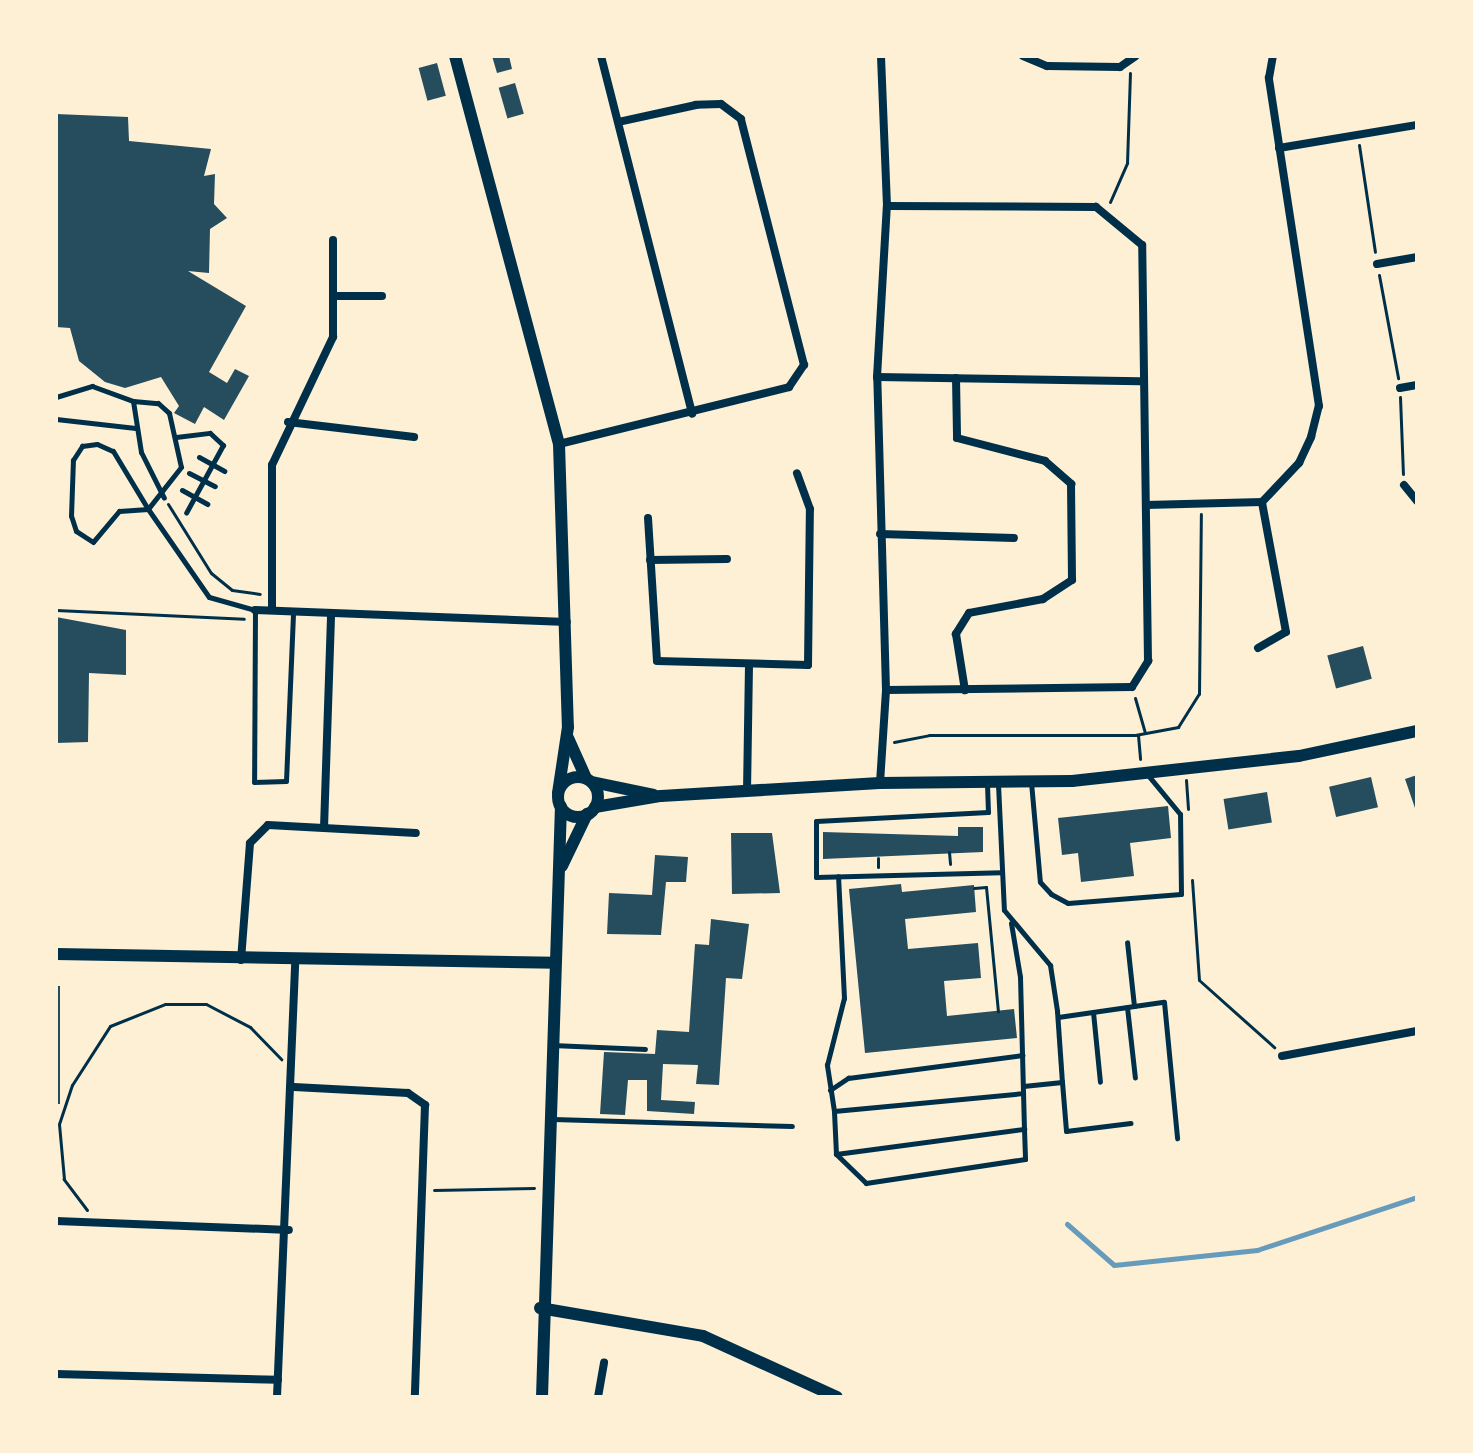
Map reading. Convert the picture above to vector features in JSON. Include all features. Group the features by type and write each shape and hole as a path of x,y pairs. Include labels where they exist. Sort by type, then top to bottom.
{"street":[{"path":"455,56 559,444 567,622 568,738 560,800 540,1308 542,1397"},
{"path":"601,56 692,414"},
{"path":"880,783 886,690 877,377 887,206 881,56"},
{"path":"1023,56 1047,66 1134,59"},
{"path":"1146,505 1262,502 1299,463 1319,406 1279,148 1273,56"},
{"path":"559,444 692,414 789,387 804,365 741,119 721,104 696,105 619,122"},
{"path":"1279,148 1417,125"},
{"path":"886,690 1132,687 1148,661 1146,505 1140,381 1142,245 1096,207 887,206"},
{"path":"272,610 272,465 288,422 333,337 333,240"},
{"path":"1377,264 1417,257"},
{"path":"333,296 382,296"},
{"path":"877,377 1140,381"},
{"path":"956,378 957,438 1045,461 1071,484 1072,580 1043,599 969,613 956,634 965,690"},
{"path":"1400,388 1417,385"},
{"path":"288,422 414,437"},
{"path":"648,518 657,661 749,668 808,665 810,509 797,473"},
{"path":"1404,485 1417,501"},
{"path":"1258,648 1286,632 1262,502"},
{"path":"880,534 1014,538"},
{"path":"650,560 727,559"},
{"path":"255,614 272,610 567,622"},
{"path":"324,828 331,613"},
{"path":"747,792 749,668"},
{"path":"560,800 571,815 661,796 880,783 992,784 1144,773 1299,756 1417,731"},
{"path":"559,872 591,811 589,780 568,738"},
{"path":"560,800 572,778 661,796"},
{"path":"241,962 250,843 268,825 416,833"},
{"path":"56,954 295,963 555,963"},
{"path":"277,1397 289,1230 295,963"},
{"path":"1282,1056 1417,1031"},
{"path":"294,1087 408,1093 425,1105 415,1397"},
{"path":"56,1221 289,1230"},
{"path":"540,1308 703,1336 837,1397"},
{"path":"598,1397 604,1363"},
{"path":"56,1374 278,1380"}],"lane":[{"path":"56,397 76,385 92,386 133,401 158,403 176,437 181,467 164,498 148,509 119,511 93,542 76,531 73,460 82,446 113,451 148,509 209,597 255,614 254,782 286,781 293,611"},
{"path":"133,401 135,428 164,498"},
{"path":"56,419 135,428"},
{"path":"176,437 222,439 213,464 186,513"},
{"path":"199,457 224,471"},
{"path":"189,473 215,486"},
{"path":"182,490 207,504"},
{"path":"1031,782 1040,882 1051,894 1068,903 1181,894 1180,814 1144,773"},
{"path":"838,876 844,998 827,1065 836,1154 866,1183 1025,1159 1022,1055 1011,923 1001,872 992,784"},
{"path":"992,784 988,812 816,821 816,877 1001,872"},
{"path":"1011,923 1050,965 1058,1017 1066,1131 1131,1123"},
{"path":"1127,942 1135,1078"},
{"path":"1058,1017 1164,1002 1177,1138"},
{"path":"1093,1012 1100,1082"},
{"path":"551,1045 645,1049"},
{"path":"830,1090 848,1078 1022,1055"},
{"path":"834,1111 1062,1082"},
{"path":"548,1118 792,1126"},
{"path":"836,1154 1024,1129"}],"path":[{"path":"1105,214 1127,163 1134,59"},
{"path":"1357,134 1400,388 1404,485"},
{"path":"164,498 211,573 232,590 272,593"},
{"path":"56,610 255,614"},
{"path":"1132,687 1145,733"},
{"path":"1138,735 1144,773"},
{"path":"1185,769 1188,814"},
{"path":"1192,874 1199,980 1282,1056"},
{"path":"974,888 986,887 998,1011"},
{"path":"56,1124 110,1026 165,1004 206,1004 250,1027 294,1072"},
{"path":"61,1117 64,1179 97,1223"},
{"path":"422,1190 545,1188"}],"building":[{"path":"492,56 509,56 512,69 497,73"},
{"path":"437,63 446,96 427,101 419,68"},
{"path":"515,83 524,114 507,118 499,88"},
{"path":"56,114 128,117 129,141 211,149 204,176 215,174 214,204 227,218 210,229 209,273 188,271 246,306 209,372 227,383 235,369 249,376 224,420 204,407 195,424 174,413 179,406 161,377 125,388 105,382 79,361 70,328 56,327"},
{"path":"56,617 126,630 126,675 89,673 88,742 56,743"},
{"path":"1363,646 1372,679 1336,688 1327,656"},
{"path":"1417,775 1417,807 1415,808 1405,779"},
{"path":"1371,777 1378,807 1336,817 1329,787"},
{"path":"1267,792 1272,823 1228,830 1224,799"},
{"path":"1168,806 1171,838 1130,843 1134,876 1081,882 1078,853 1062,855 1058,818"},
{"path":"958,827 983,827 983,852 823,859 823,832 958,836"},
{"path":"731,833 772,833 780,893 732,894"},
{"path":"655,855 688,857 686,882 666,882 661,935 607,934 609,893 652,895"},
{"path":"901,884 902,892 974,885 976,912 905,919 908,949 978,943 981,978 944,981 947,1016 1014,1009 1017,1038 865,1053 849,889"},
{"path":"711,919 749,924 742,979 726,978 719,1085 696,1084 698,1065 663,1064 661,1100 695,1102 694,1114 647,1111 647,1080 628,1080 625,1115 600,1114 604,1052 655,1054 657,1030 689,1032 695,944 709,945"},
{"path":"56,986 60,986 60,1104 56,1104"}],"waterway":[{"path":"1067,1224 1114,1265 1257,1250 1417,1197"}]}
